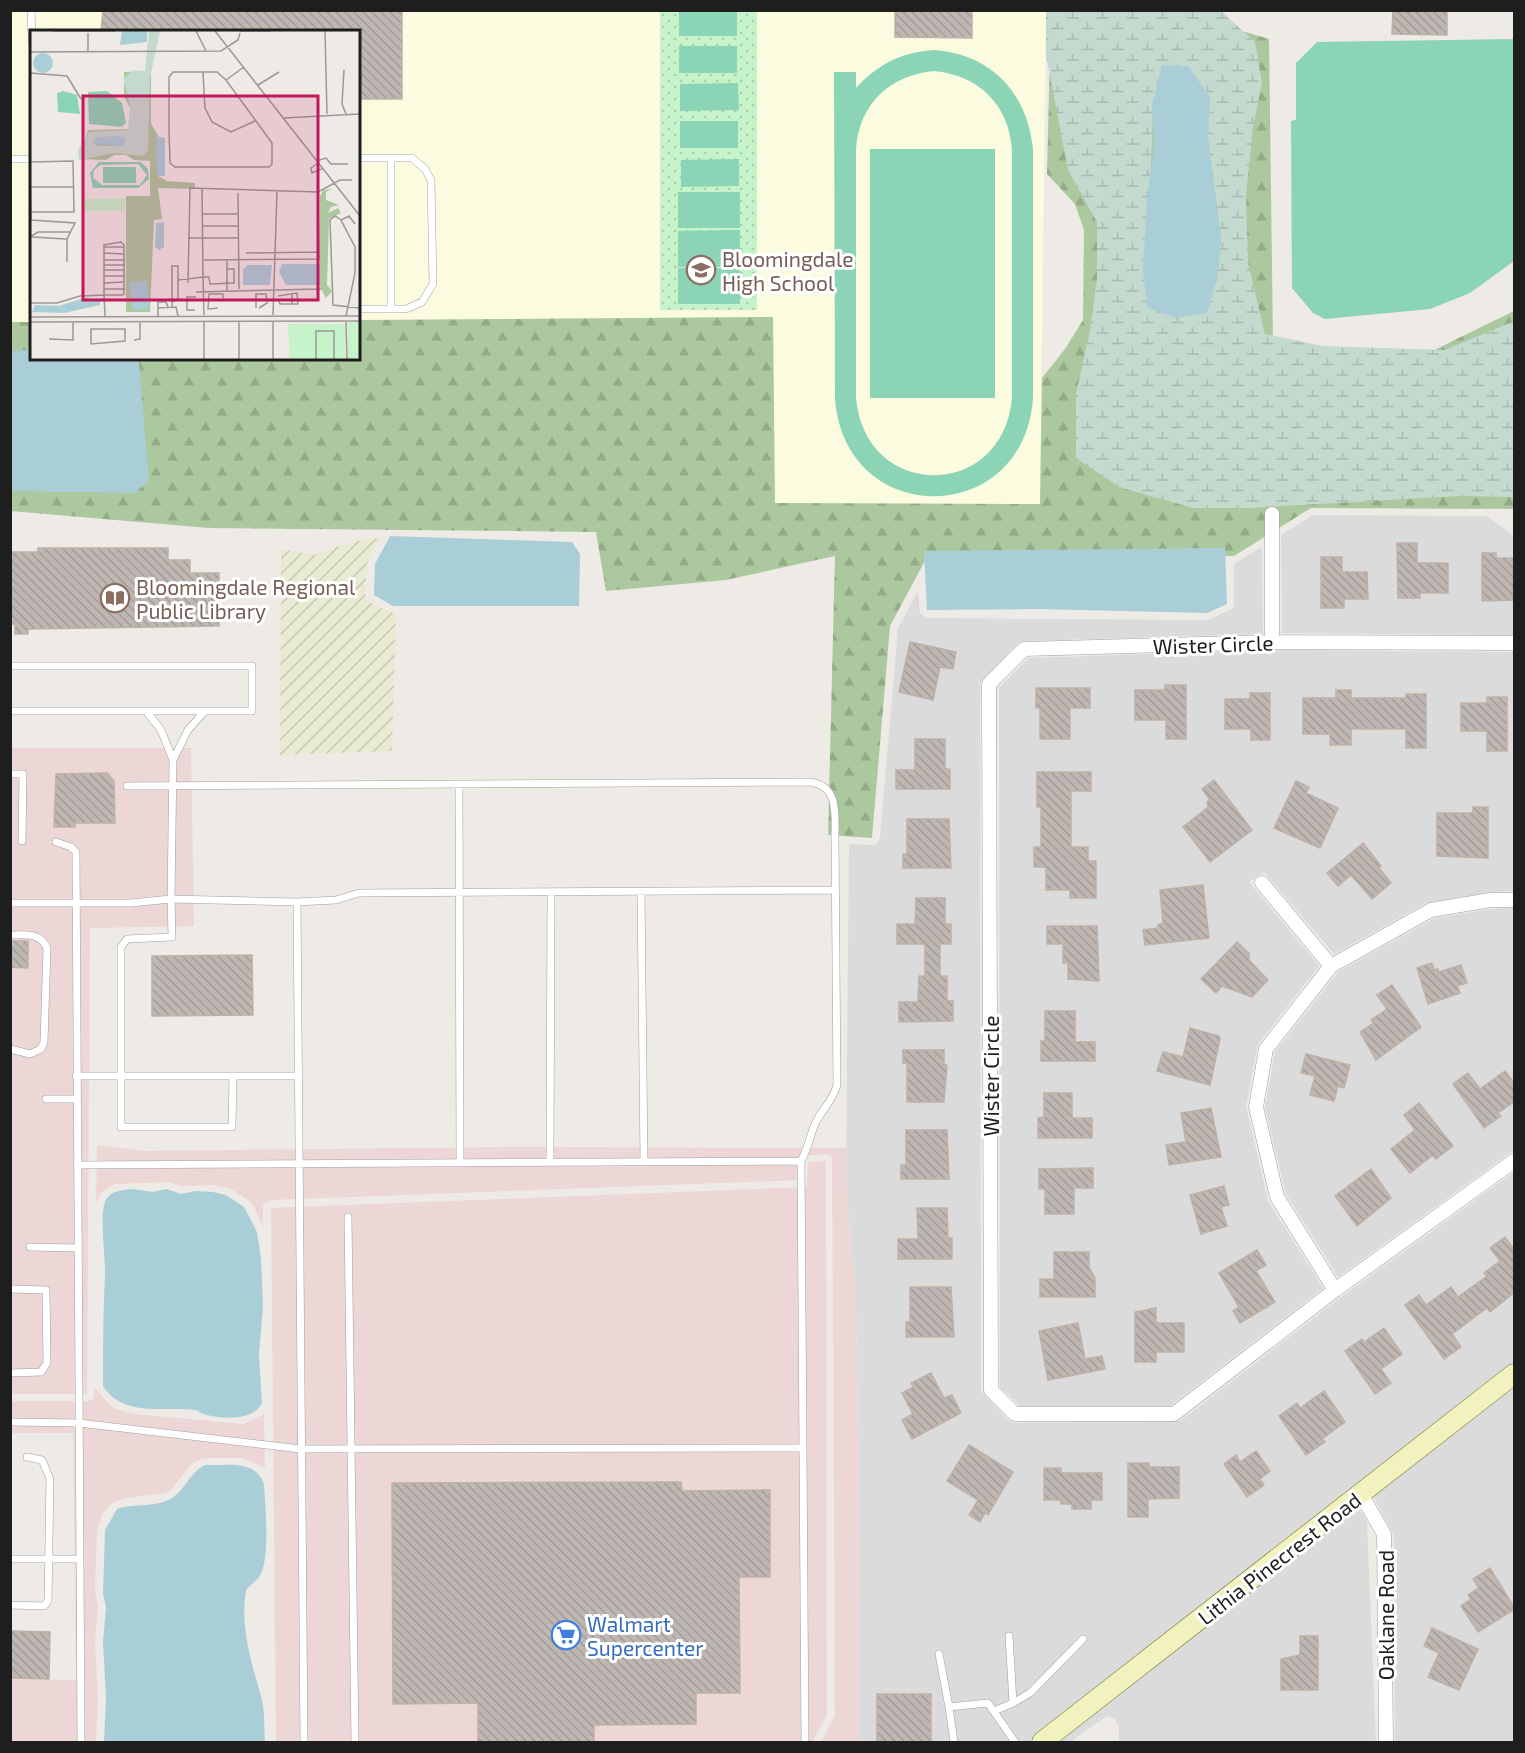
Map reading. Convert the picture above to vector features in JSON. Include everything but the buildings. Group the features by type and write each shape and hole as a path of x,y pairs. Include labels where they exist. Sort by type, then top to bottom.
{"main road":[{"name":"Lithia Pinecrest Road","path":"1042,1743 1515,1374"}],"street":[{"path":"1272,514 1272,642"},
{"name":"Wister Circle","path":"1515,644 1272,642 1024,649 990,684 991,1390 1015,1414 1174,1414 1335,1290 1515,1161"},
{"path":"1262,883 1331,966"},
{"path":"1335,1290 1276,1197 1256,1107 1266,1049 1331,966 1431,910 1490,900 1515,900"},
{"name":"Oaklane Road","path":"1361,1494 1384,1534 1386,1743"}],"lane":[{"path":"31,10 32,30"},
{"path":"360,158 412,158 425,169 432,180 433,284 422,302 406,309 360,309"},
{"path":"391,158 391,309"},
{"path":"10,159 30,159"},
{"path":"10,666 252,666 252,711 10,711"},
{"path":"146,711 161,730 173,760 172,938 127,939 121,947 122,1127 232,1127 233,1076"},
{"path":"173,760 188,729 205,711"},
{"path":"10,774 23,774 22,841"},
{"path":"128,786 819,783 834,799 837,1085 834,1097 814,1127 809,1147 801,1161 805,1743"},
{"path":"459,784 460,1162"},
{"path":"56,842 65,844 75,852 81,1743"},
{"path":"10,903 131,903 171,899 297,902 336,900 359,893 836,890"},
{"path":"550,1161 551,892"},
{"path":"641,892 644,1161"},
{"path":"297,902 304,1743"},
{"path":"10,935 33,935 40,938 47,948 44,1042 41,1049 30,1054 10,1049"},
{"path":"76,1076 299,1076"},
{"path":"46,1099 76,1099"},
{"path":"77,1165 801,1161"},
{"path":"348,1217 355,1743"},
{"path":"30,1247 77,1248"},
{"path":"10,1289 46,1290 46,1364 40,1372 10,1373"},
{"path":"10,1422 78,1423 301,1449 350,1451 803,1448"},
{"path":"10,1605 44,1606 48,1601 50,1479 42,1460 27,1457"},
{"path":"10,1559 80,1559"},
{"path":"1009,1636 1013,1703"},
{"path":"994,1711 1030,1693 1083,1639"},
{"path":"939,1653 954,1743"},
{"path":"949,1707 988,1703 1015,1743"}],"shaded area":[{"name":"Bloomingdale High School","path":"10,11 1046,11 1040,504 774,503 773,317 360,320 360,30 30,30 30,322 11,322"},
{"path":"1313,515 1487,516 1514,536 1514,635 1282,633 1281,535"},
{"path":"380,538 367,563 365,597 368,601 389,612 396,613 392,751 280,755 281,549 315,555 351,542"},
{"path":"1262,547 1263,634 1024,641 1017,644 980,684 981,1391 1008,1420 1015,1423 1180,1421 1341,1297 1514,1172 1514,1363 1028,1742 859,1742 860,1552 856,1306 846,1181 849,844 872,845 877,844 880,838 898,628 918,591 920,613 927,618 1208,620 1234,608 1234,564"},
{"path":"1272,650 1514,652 1514,891 1490,892 1426,903 1334,954 1264,872 1249,882 1319,966 1258,1044 1246,1106 1268,1201 1323,1288 1170,1406 1020,1406 1000,1387 999,687 1028,658"},
{"path":"10,748 191,748 194,926 90,928 87,1394 11,1394"},
{"path":"1514,908 1514,1150 1338,1277 1286,1194 1265,1107 1275,1052 1338,972 1435,918 1491,909"},
{"path":"97,1145 144,1151 512,1147 846,1148 846,1181 856,1306 860,1552 859,1742 821,1742 835,1715 832,1157 826,1154 803,1156 799,1180 270,1200 263,1205 263,1226 251,1202 231,1189 213,1185 182,1186 168,1182 115,1184 101,1193 96,1203"},
{"path":"826,1161 827,1715 812,1742 276,1742 271,1208 807,1187 808,1162"},
{"path":"1514,1385 1514,1742 1395,1742 1394,1535 1373,1496"},
{"path":"95,1388 113,1408 133,1414 244,1424 264,1414 265,1468 243,1458 203,1458 191,1464 174,1487 166,1493 125,1498 112,1503 103,1513 97,1530 96,1742 11,1742 11,1679 76,1680 73,1433 11,1433 10,1401 89,1401 94,1398"},
{"path":"1358,1507 1367,1522 1376,1742 1119,1742 1119,1727 1115,1719 1107,1716 1070,1742 1057,1742"}],"green space":[{"path":"660,11 757,11 757,310 660,310"},
{"path":"679,11 737,11 737,36 679,36"},
{"path":"1046,11 1221,11 1255,42 1262,83 1253,127 1246,196 1248,263 1265,334 1323,346 1445,350 1514,321 1514,497 1459,496 1248,508 1193,508 1119,487 1076,458 1076,394 1090,330 1097,279 1097,222 1068,170 1046,55","holes":["1152,104 1208,139 1221,238 1217,279 1147,307 1145,256 1152,155"]},
{"path":"1051,11 1208,21 1269,39 1273,343 1418,358 1514,311 1514,509 1311,508 1234,556 927,557 890,626 872,838 828,835 835,556 726,580 606,591 596,532 209,528 11,511 10,322 30,322 30,360 360,360 360,320 773,317 775,503 1040,504 1042,378 1065,349 1083,320 1084,230 1075,204 1047,174"},
{"path":"1514,39 1514,261 1470,293 1430,309 1325,319 1313,313 1292,288 1291,121 1296,120 1296,63 1317,42"},
{"path":"679,46 737,46 737,73 679,73"},
{"path":"922,51 954,53 973,59 989,68 1003,80 1015,94 1023,111 1030,130 1033,150 1033,398 1022,441 1000,472 969,490 934,496 899,490 868,472 846,441 835,398 834,72 856,72 856,88 882,66 911,53","holes":["934,71 965,79 989,95 998,106 1010,134 1012,150 1012,398 1003,432 985,456 961,470 934,475 907,470 883,456 865,432 856,398 856,149 858,133 870,106 890,86 918,74"]},
{"path":"738,83 739,110 680,111 680,84"},
{"path":"680,121 738,121 738,148 680,148"},
{"path":"870,149 995,149 995,398 870,398"},
{"path":"739,159 739,186 681,187 681,160"},
{"path":"678,192 740,192 740,228 678,228"},
{"path":"740,230 740,267 678,267 678,231"},
{"path":"678,268 740,268 740,304 678,304"}],"water":[{"path":"1162,65 1188,66 1210,97 1208,139 1221,238 1217,279 1207,313 1176,318 1147,307 1143,269 1147,200 1154,145 1152,104"},
{"path":"30,350 30,360 137,360 149,480 135,493 11,491 11,351"},
{"path":"390,536 572,542 580,554 579,606 393,606 374,595 375,564"},
{"path":"1225,548 1227,604 1207,613 1037,609 927,610 924,551"},
{"path":"132,1189 153,1192 167,1189 181,1194 196,1191 213,1192 226,1195 244,1207 257,1232 261,1258 263,1307 259,1354 262,1403 252,1413 227,1418 203,1414 197,1410 133,1407 111,1396 103,1386 104,1204 112,1193"},
{"path":"205,1465 247,1467 260,1476 264,1484 265,1558 259,1577 246,1590 244,1617 250,1657 262,1701 265,1742 104,1742 105,1530 117,1509 159,1503 172,1498 195,1472"}],"place":[{"name":"Bloomingdale High School","path":"701,270"},
{"name":"Bloomingdale Regional Public Library","path":"115,598"},
{"name":"Walmart Supercenter","path":"566,1635"}]}
